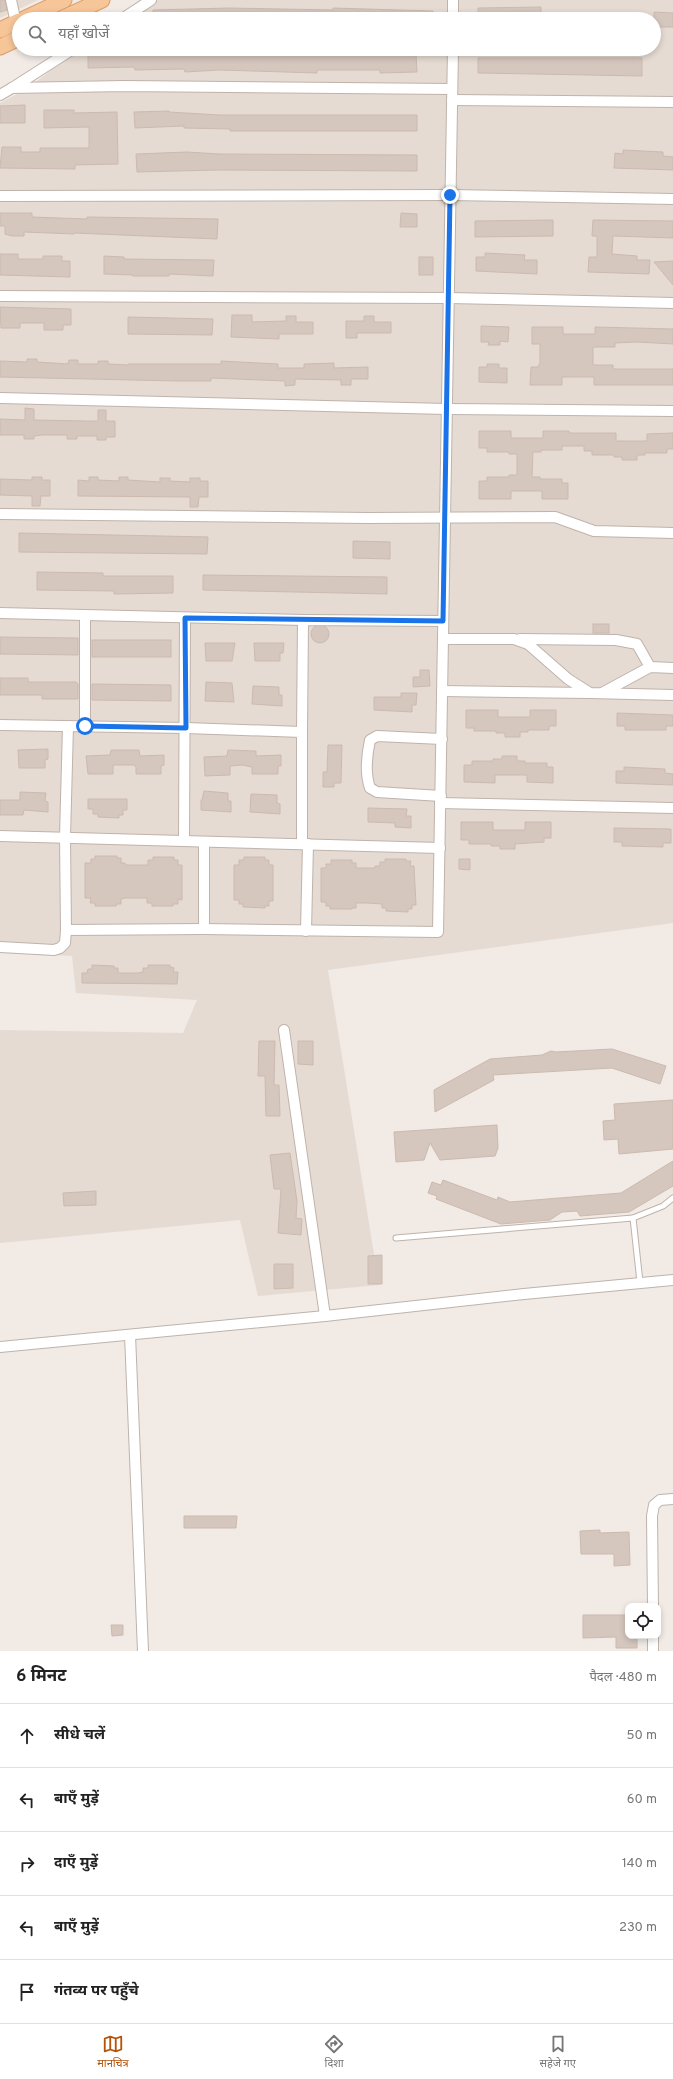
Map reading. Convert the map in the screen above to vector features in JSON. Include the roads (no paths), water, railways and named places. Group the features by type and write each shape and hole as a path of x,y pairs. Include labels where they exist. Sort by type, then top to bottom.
{"main road":[{"path":"39,12 64,0"},
{"path":"76,12 102,0"},
{"path":"0,30 12,25"},
{"path":"0,47 12,41"}],"street":[{"path":"10,0 16,12"},
{"path":"133,12 151,0"},
{"path":"453,12 454,0"},
{"path":"0,95 62,56"},
{"path":"66,930 204,929 438,932 453,56"},
{"path":"12,88 132,86 452,89"},
{"path":"452,100 673,102"},
{"path":"0,196 450,195 673,199"},
{"path":"0,296 449,298 673,303"},
{"path":"0,398 447,409 673,411"},
{"path":"0,514 368,518 556,516 594,531 673,533"},
{"path":"0,613 185,618 443,621"},
{"path":"85,615 85,726"},
{"path":"184,841 186,728 185,618"},
{"path":"303,620 302,732 306,931"},
{"path":"443,639 616,640 637,644 650,667"},
{"path":"514,639 528,644 568,679 590,693"},
{"path":"601,693 650,667 673,668"},
{"path":"442,691 673,695"},
{"path":"0,726 186,728 302,732"},
{"path":"0,947 54,950 60,948 65,943 65,837 68,726"},
{"path":"442,739 377,736 370,740 368,749 368,781 370,788 377,792 440,799 673,808"},
{"path":"0,836 440,848"},
{"path":"204,842 204,929"},
{"path":"284,1030 325,1316"},
{"path":"0,1347 325,1316 640,1282 673,1280"},
{"path":"130,1335 143,1651"},
{"path":"653,1603 652,1516 654,1505 660,1500 673,1499"},
{"path":"653,1639 653,1651"}],"lane":[{"path":"396,1238 633,1218 663,1206 673,1198"},
{"path":"633,1218 640,1282"}]}
